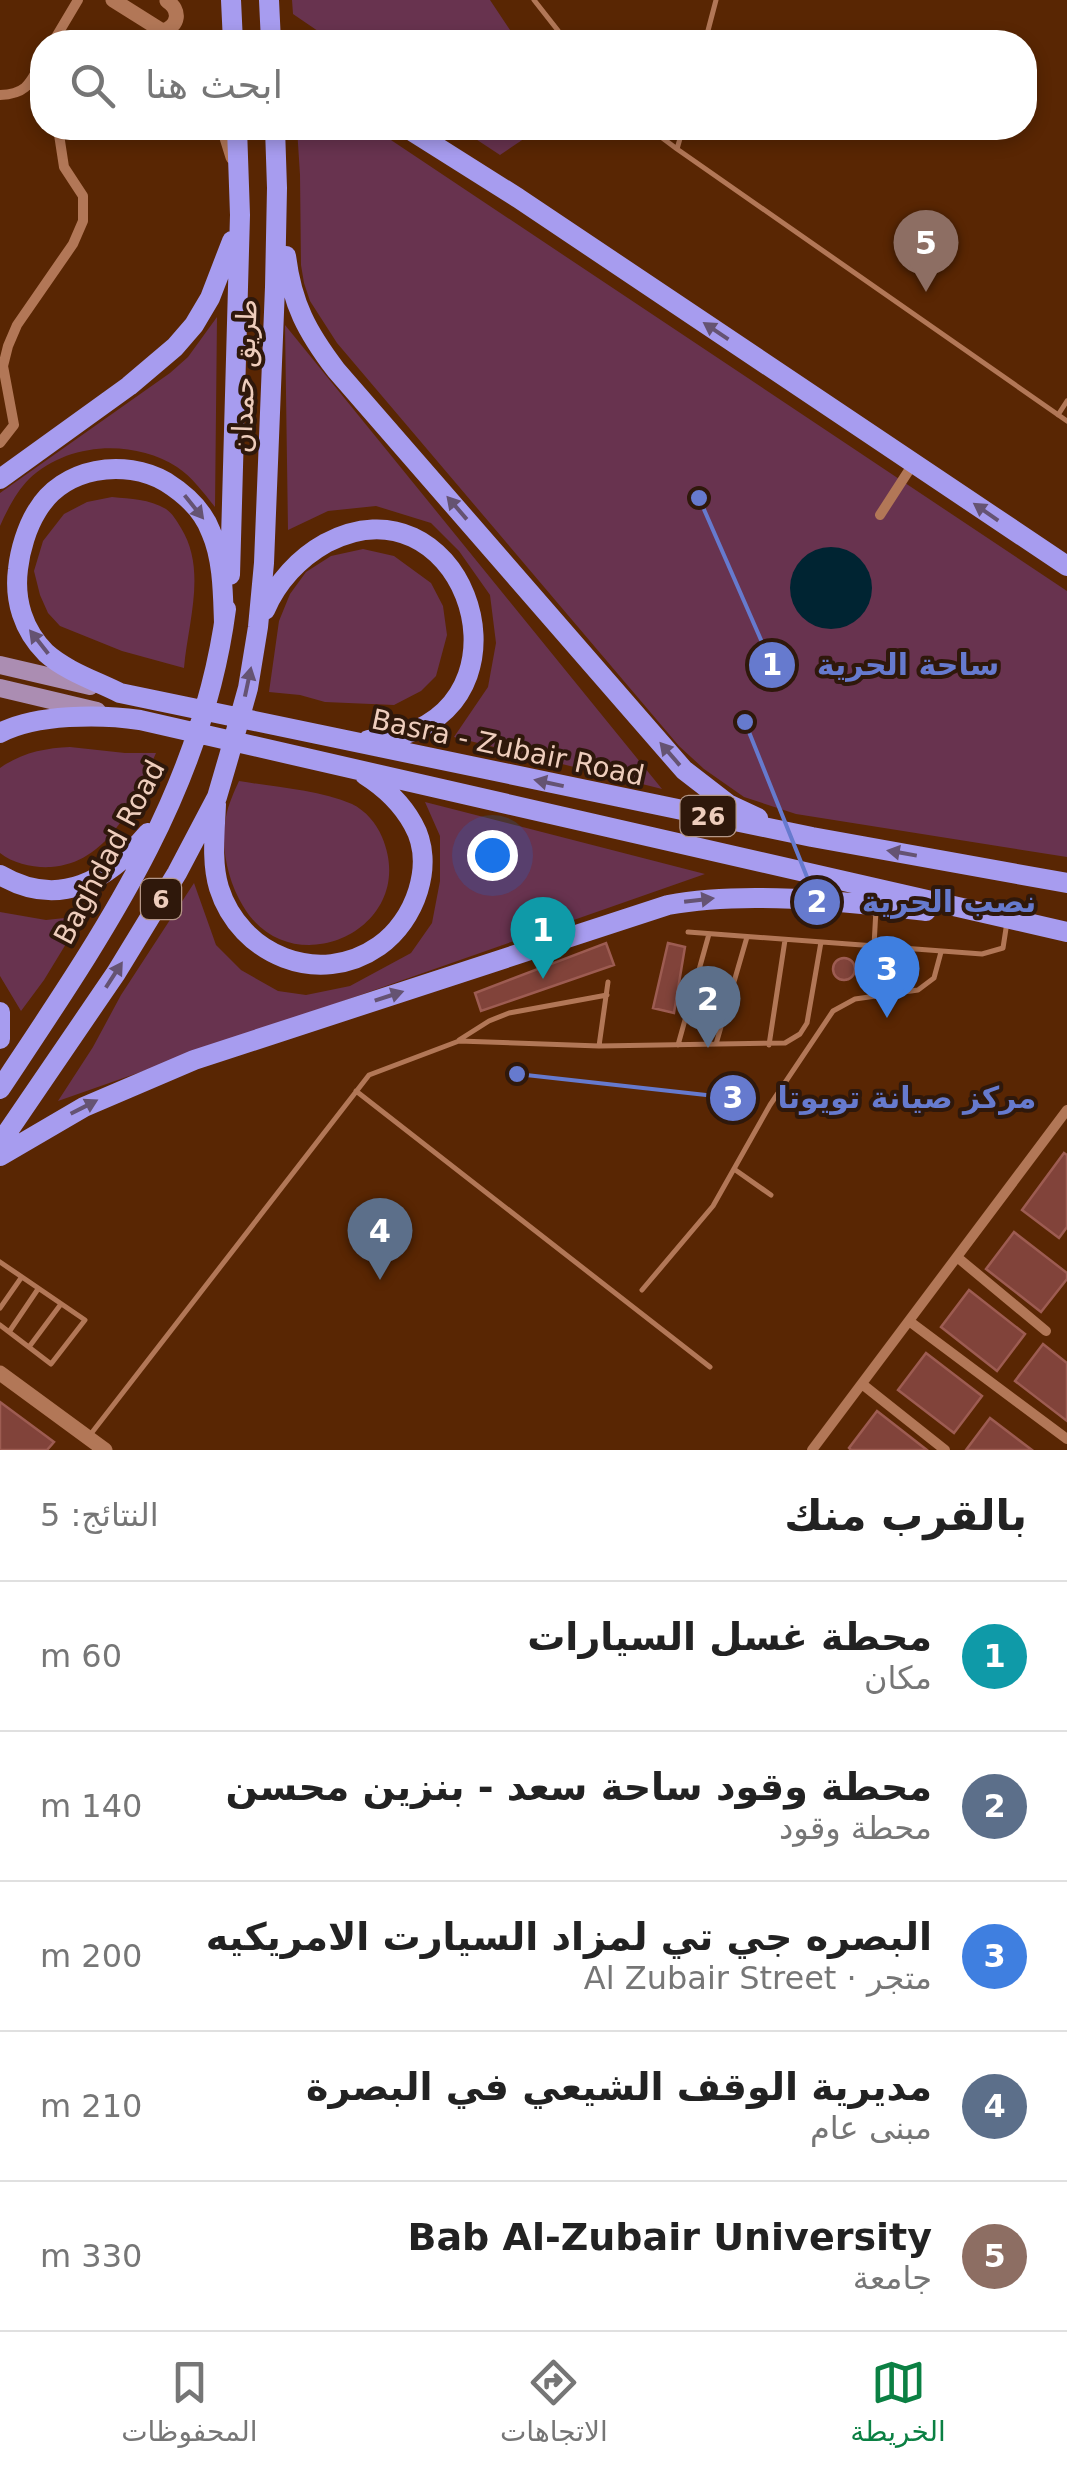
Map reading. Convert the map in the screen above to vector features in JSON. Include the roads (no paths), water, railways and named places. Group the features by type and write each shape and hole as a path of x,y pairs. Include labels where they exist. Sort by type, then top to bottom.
{"highway":[{"path":"230,0 232,30"},
{"path":"270,0 272,30"},
{"name":"طريق حمدان","path":"224,623 230,574 240,215 238,140"},
{"name":"طريق حمدان","path":"258,627 264,563 278,188 276,140"},
{"path":"426,140 1067,566"},
{"path":"278,188 289,284 309,333 336,370 684,770 728,804 812,837"},
{"path":"0,479 129,386 175,347 210,298 240,215"},
{"path":"120,692 48,655 33,638 17,597 25,540 38,508 66,482 105,469 122,468 140,470 180,491 196,506 211,530 218,553 224,623"},
{"path":"258,627 271,595 296,565 344,534 367,529 393,531 427,546 448,564 472,611 472,660 465,682 448,706 427,724 404,734 351,742"},
{"name":"Baghdad Road","path":"0,1088 101,936 169,808 191,755 215,676 224,623"},
{"name":"6","path":"0,1143 116,974 217,796 248,688 258,627"},
{"name":"26","path":"120,692 351,742"},
{"path":"0,733 12,727 67,718 129,718"},
{"name":"26","path":"129,718 1067,932"},
{"name":"Basra - Zubair Road","path":"351,742 812,837 1067,883"},
{"path":"217,796 214,846 218,886 231,915 248,938 277,957 303,963 356,958 380,946 399,928 412,907 419,889 422,848 414,825 396,801 367,776 345,766"},
{"path":"0,875 31,889 48,891 68,890 90,882 136,847 169,808"},
{"path":"0,1156 84,1106 194,1060 668,905 718,898 876,906 1013,920"},
{"path":"0,1012 0,1039"}],"main road":[{"path":"112,0 161,30"},
{"path":"165,30 172,27 176,18 168,0"},
{"path":"228,140 240,182"},
{"path":"0,665 120,692"},
{"path":"0,688 129,718"},
{"path":"0,1372 83,1444 105,1450"}],"street":[{"path":"60,30 78,0"},
{"path":"0,95 16,94 30,82"},
{"path":"0,442 14,426 3,366 8,346 17,325 73,244 83,221 83,196 64,167 60,140"},
{"path":"880,515 914,463"},
{"path":"812,1450 1067,1110"},
{"path":"958,1257 1046,1331"},
{"path":"909,1321 1067,1439"},
{"path":"862,1384 945,1450"}],"lane":[{"path":"534,0 562,30"},
{"path":"708,30 716,0"},
{"path":"665,140 1067,421"},
{"path":"677,149 680,140"},
{"path":"1058,415 1067,402"},
{"path":"874,946 876,906"},
{"path":"688,932 982,954 1003,948 1013,920"},
{"path":"678,1045 709,934"},
{"path":"716,1044 747,937"},
{"path":"769,1045 784,940"},
{"path":"458,1041 598,1046 778,1045 800,1034 807,1023 821,942"},
{"path":"642,1290 713,1206 770,1105 833,1011 855,999 918,990 934,978 941,952"},
{"path":"598,1046 608,982"},
{"path":"83,1444 370,1074 458,1041 509,1013 608,995"},
{"path":"356,1091 710,1368"},
{"path":"734,1169 771,1195"},
{"path":"0,1262 84,1320 51,1364 0,1326"},
{"path":"0,1308 22,1277"},
{"path":"9,1332 39,1288"},
{"path":"29,1347 61,1304"}],"water":[{"path":"831,547 860,559 872,588 860,617 831,629 802,617 790,588 802,559"}],"place":[{"name":"Bab Al-Zubair University","path":"926,292"},
{"name":"ساحة الحرية","path":"699,498"},
{"name":"نصب الحرية","path":"745,722"},
{"name":"محطة غسل السيارات","path":"543,979"},
{"name":"البصره جي تي لمزاد السيارت الامريكيه","path":"887,1018"},
{"name":"محطة وقود ساحة سعد - بنزين محسن","path":"708,1048"},
{"name":"مركز صيانة تويوتا","path":"517,1074"},
{"name":"مديرية الوقف الشيعي في البصرة","path":"380,1280"}]}
